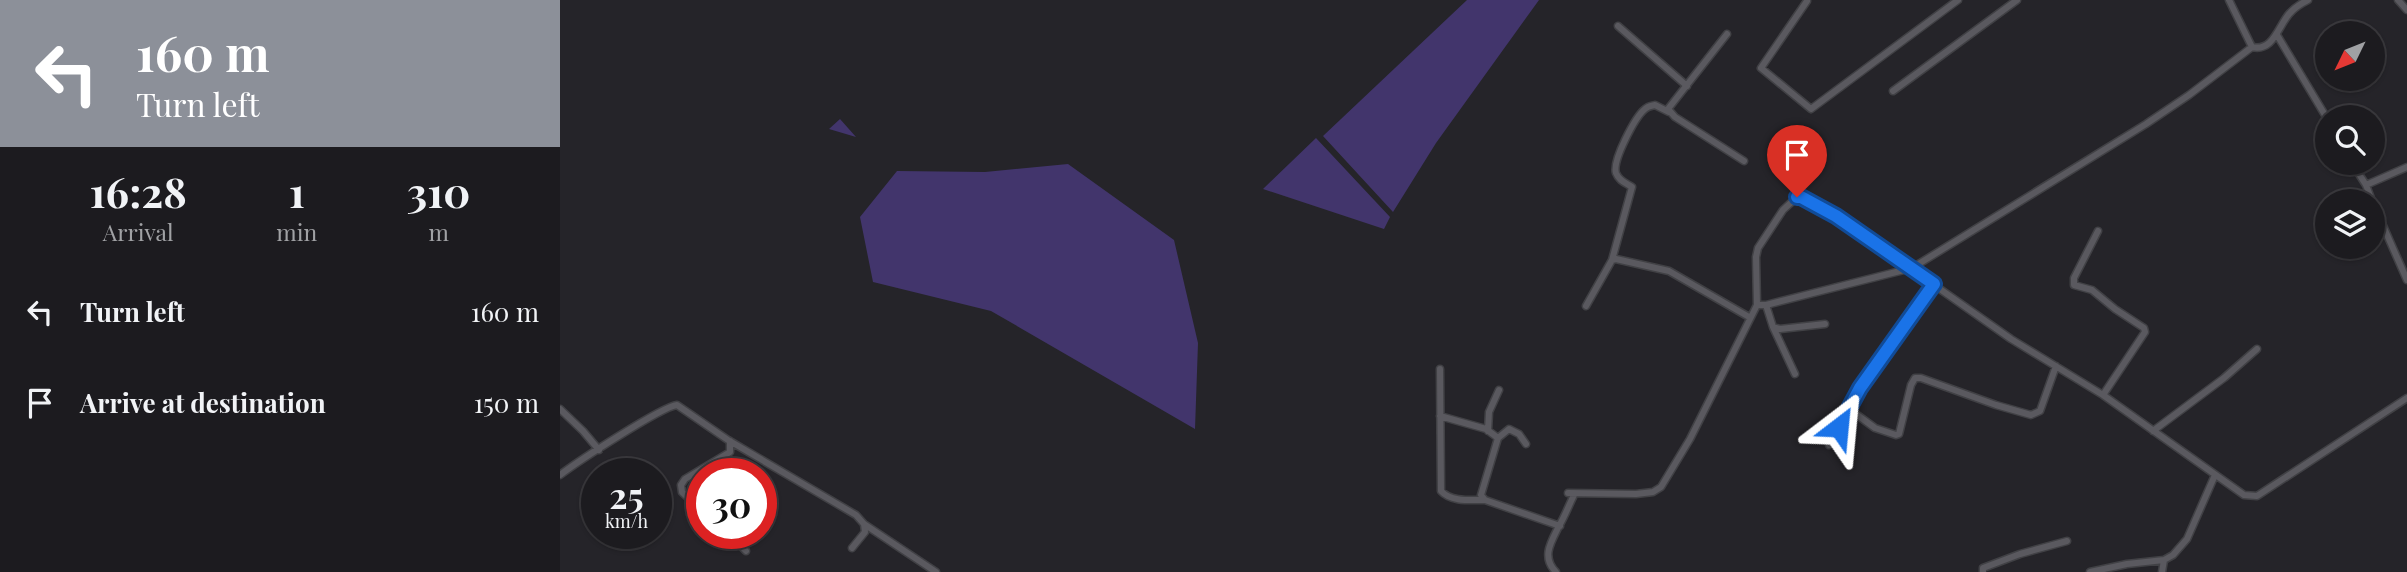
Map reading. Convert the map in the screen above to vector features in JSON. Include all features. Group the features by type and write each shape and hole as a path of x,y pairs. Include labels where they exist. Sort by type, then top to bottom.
{"street":[{"path":"1807,1 1761,68 1811,109 1958,0"},
{"path":"1893,91 2017,0"},
{"path":"2229,0 2252,47"},
{"path":"1757,305 1912,268 2146,124 2252,47 2259,48 2268,44 2291,12 2308,0"},
{"path":"2398,0 2407,10"},
{"path":"1619,26 1687,86"},
{"path":"1669,112 1668,109 1727,34"},
{"path":"2277,35 2319,105"},
{"path":"1586,306 1612,260 1632,187 1619,179 1615,170 1616,160 1638,116 1647,107 1655,105 1669,112 1744,161"},
{"path":"2366,185 2407,167"},
{"path":"2360,175 2368,189"},
{"path":"1556,572 1548,561 1547,554 1571,494 1645,493 1661,487 1689,439 1757,305 1758,247 1783,210 1797,197 1836,216 2011,339 2104,395 2244,495 2257,496 2407,398"},
{"path":"2385,230 2407,280"},
{"path":"2098,231 2074,278 2074,285 2092,290 2115,309 2138,322 2145,332 2104,395"},
{"path":"1612,260 1616,258 1669,271 1749,317"},
{"path":"1829,445 1860,388 1934,284"},
{"path":"1766,305 1795,374"},
{"path":"1773,327 1780,329 1825,324"},
{"path":"2153,431 2224,378 2257,349"},
{"path":"1849,409 1875,428 1899,434 1912,381 1921,378 1996,405 2031,415 2037,414 2056,366"},
{"path":"1440,369 1441,491 1445,496 1454,498 1485,500 1559,526"},
{"path":"1488,430 1489,412 1499,390"},
{"path":"560,475 674,405 832,500 936,572"},
{"path":"560,410 599,450"},
{"path":"1440,416 1488,430 1497,438"},
{"path":"1485,500 1481,495 1482,484 1497,438 1509,429 1526,444"},
{"path":"720,458 730,452 730,441"},
{"path":"2090,572 2164,560 2173,555 2187,539 2215,475"},
{"path":"686,478 681,485 686,496"},
{"path":"852,548 865,532 864,523"},
{"path":"1983,572 1983,568 2020,554 2067,541"},
{"path":"2162,572 2164,560"}],"shaded area":[{"path":"1467,0 1539,0 1436,143 1393,212 1323,136"},
{"path":"840,119 856,137 829,129"},
{"path":"1316,138 1390,217 1384,229 1263,189"},
{"path":"1068,164 1174,240 1198,343 1195,429 991,311 873,282 860,217 897,171 985,172"}],"route":[{"path":"1797,197 1836,216 1934,284 1860,388 1839,427"}]}
